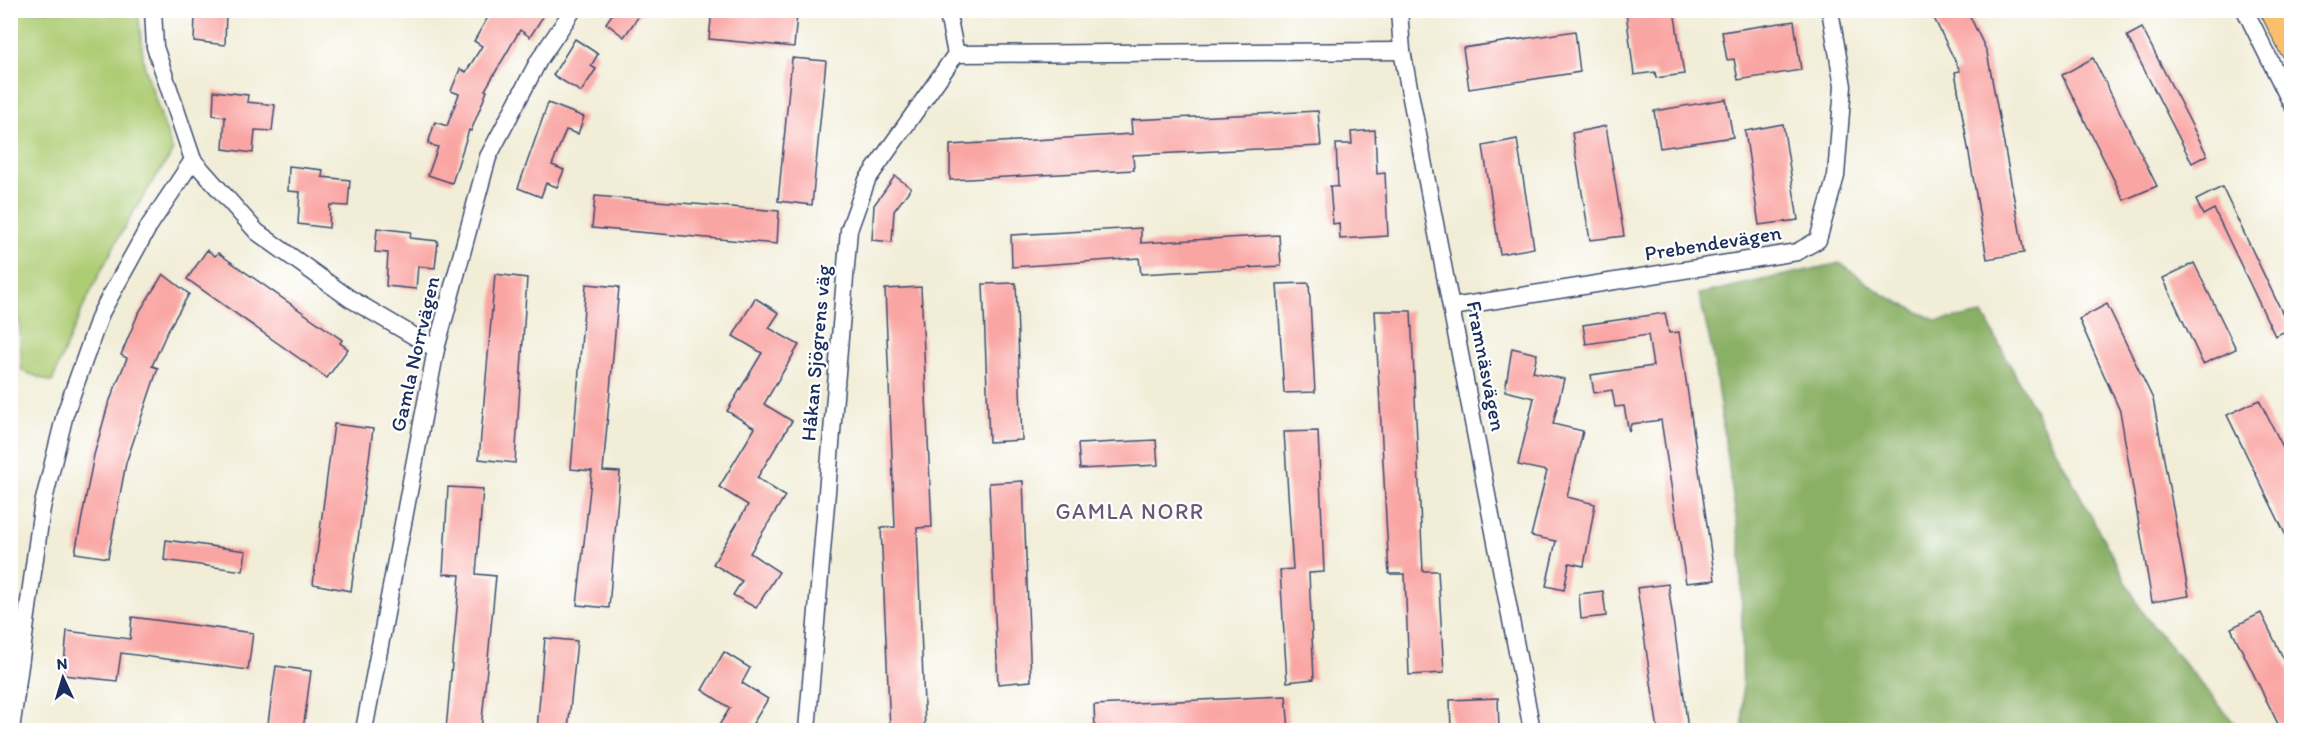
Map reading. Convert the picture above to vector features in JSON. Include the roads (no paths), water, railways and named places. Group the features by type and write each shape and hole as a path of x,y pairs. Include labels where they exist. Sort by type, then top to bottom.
{"highway":[{"path":"2274,10 2292,46"},
{"path":"2287,10 2292,20"}],"street":[{"path":"153,10 155,47 193,160 257,232 349,298 436,349"},
{"name":"Gamla Norrvägen","path":"364,730 436,349 488,157 539,60 573,10"},
{"path":"947,10 956,54 1402,51"},
{"name":"Framnäsvägen","path":"1399,10 1402,51 1532,730"},
{"name":"Prebendevägen","path":"1452,307 1797,252 1818,240 1836,176 1843,86 1830,10"},
{"path":"2245,10 2292,105"},
{"name":"Håkan Sjögrens väg","path":"807,730 849,230 867,180 956,54"},
{"path":"10,730 42,508 65,414 101,313 127,262 175,184 193,160"}],"district":[{"name":"GAMLA NORR","path":"1130,511"}]}
